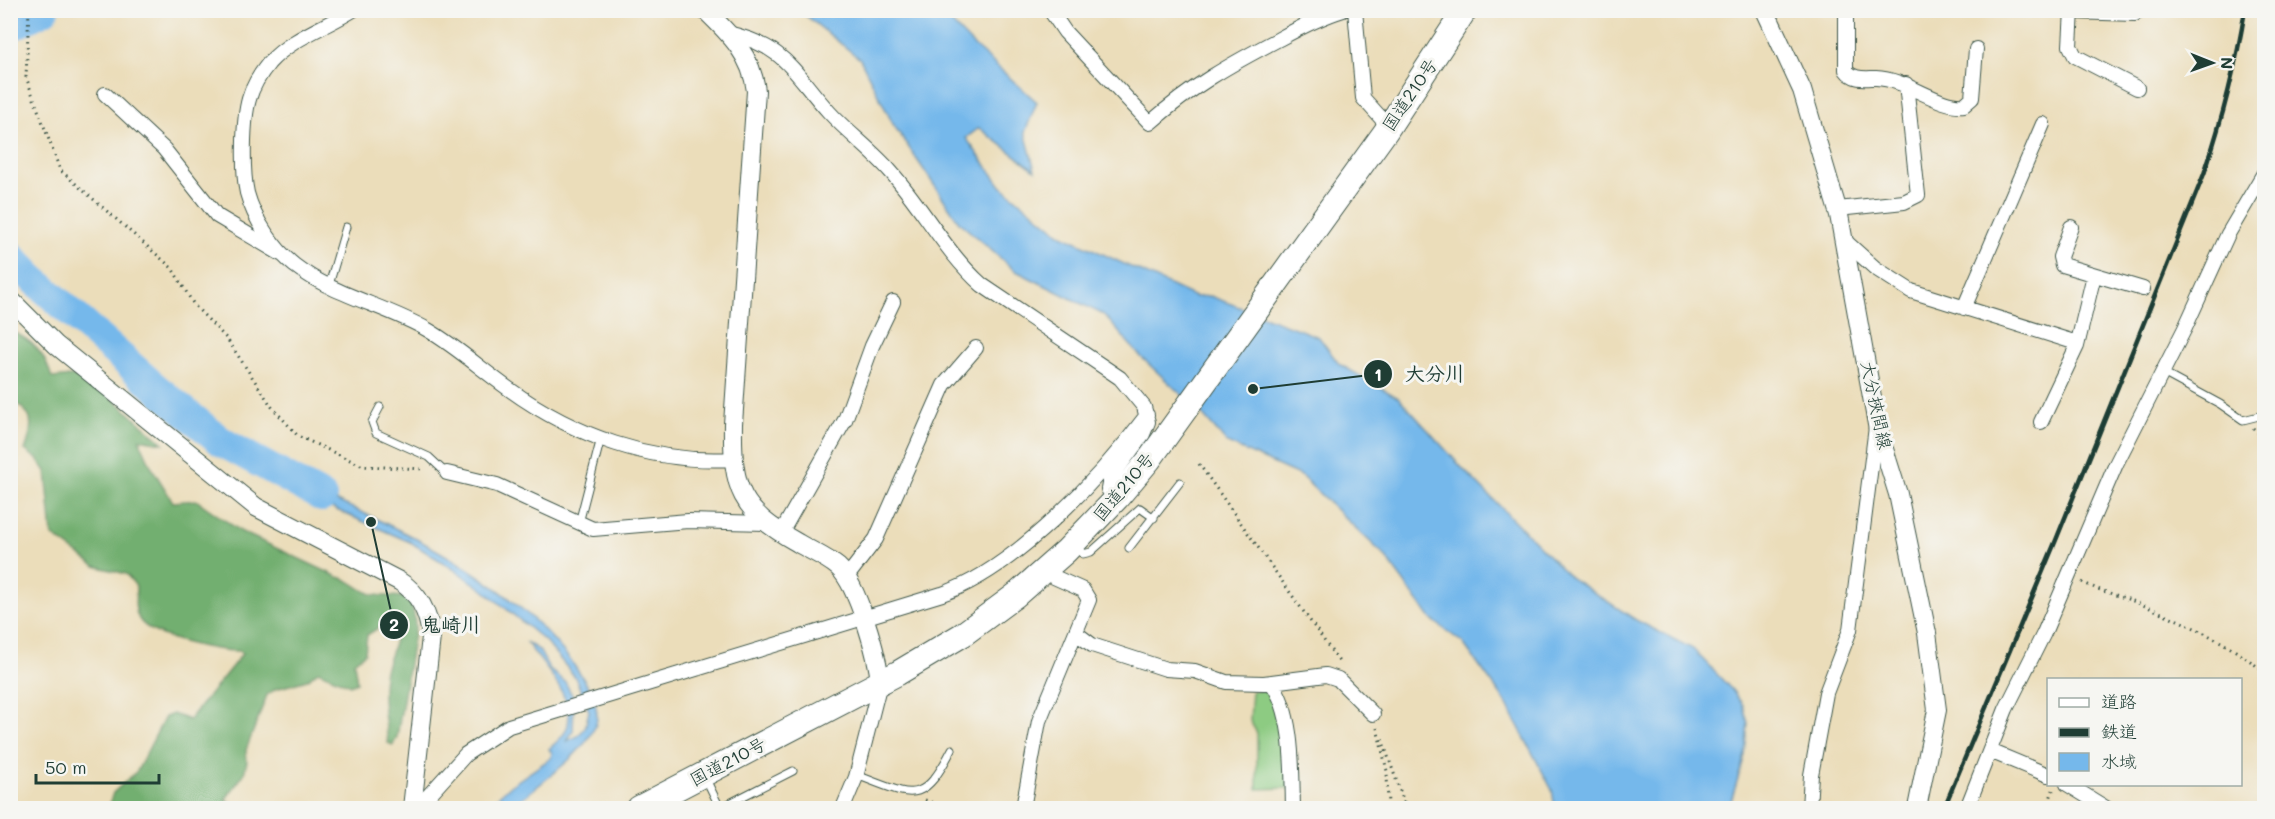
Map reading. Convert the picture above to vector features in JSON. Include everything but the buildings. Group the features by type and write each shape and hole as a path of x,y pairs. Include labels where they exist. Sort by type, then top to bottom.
{"highway":[{"name":"国道210号","path":"639,808 880,683 962,635 1043,572 1115,501 1171,428 1389,127 1466,10"}],"street":[{"path":"285,257 261,223 247,194 245,167 249,98 256,81 277,55 353,10"},
{"path":"705,10 728,33 748,60 754,73 756,92 733,459 740,491 753,510 766,523 831,562 846,578 864,617 880,683 856,775 843,808"},
{"path":"1050,10 1065,32 1150,123 1186,92 1210,76 1310,23 1342,10"},
{"path":"1355,10 1363,98 1389,127"},
{"name":"大分挾間線","path":"1765,10 1800,84 1838,209 1877,422 1903,514 1928,633 1936,688 1935,719 1917,808"},
{"path":"1846,10 1847,73 1855,78 1893,79 1953,105 1968,104 1973,93 1976,49"},
{"path":"2135,14 2072,11 2070,46 2075,56 2137,88"},
{"path":"728,33 752,39 785,59 830,114 892,173 974,278 1125,382 1147,415 1146,428 1110,479 1108,489 1115,501"},
{"path":"1838,209 1904,202 1918,195 1906,84"},
{"path":"105,94 164,149 217,216 329,285 426,329 540,410 578,430 657,455 733,459"},
{"path":"1964,308 2043,124"},
{"path":"1967,808 2116,464 2163,373 2228,234 2265,173"},
{"path":"2071,227 2060,256 2062,265 2143,289"},
{"path":"1845,241 1901,287 2077,343"},
{"path":"2041,422 2077,343 2094,275"},
{"path":"10,299 56,345 256,507 399,581 414,593 424,609 431,637 412,807 420,805 466,754 509,726 621,694 958,589 995,569 1016,552 1089,483 1147,415"},
{"path":"782,533 845,420 872,346 893,302"},
{"path":"846,578 876,539 944,385 976,348"},
{"path":"1809,808 1811,775 1826,693 1850,630 1877,422"},
{"path":"447,473 497,485 579,523 600,530 688,521 766,523"},
{"path":"1023,808 1039,721 1088,604 1089,595 1043,572"},
{"path":"1076,633 1092,645 1166,669 1195,671 1234,683 1271,682 1326,675 1335,677 1373,714"},
{"path":"1271,682 1281,701 1289,737 1293,808"},
{"path":"1990,751 2047,774"},
{"path":"2070,786 2106,808"}],"lane":[{"path":"329,285 346,227"},
{"path":"2163,373 2220,404 2242,420 2259,416"},
{"path":"380,407 372,422 376,433 429,457 447,473"},
{"path":"579,523 601,438"},
{"path":"1129,548 1180,482"},
{"path":"1072,544 1083,554 1091,552 1140,508 1154,518"},
{"path":"856,775 910,794 920,792 938,776 952,748"},
{"path":"704,775 720,808 793,771"},
{"path":"732,808 735,800"}],"path":[{"path":"29,10 26,77 60,170 172,268 185,292 234,349 288,427 309,442 363,466 408,467 447,473"},
{"path":"1199,464 1342,665"},
{"path":"2069,574 2097,590 2136,602 2214,639 2265,672"},
{"path":"1373,714 1388,771 1388,808"},
{"path":"1373,714 1406,808"},
{"path":"2047,808 2054,786"},
{"path":"910,794 948,808"}],"green space":[{"path":"11,331 26,339 37,349 46,362 52,378 72,376 95,383 163,443 139,439 152,468 173,502 196,500 242,532 346,579 367,592 375,595 399,596 410,603 414,612 415,627 397,737 393,745 388,743 383,684 395,638 383,625 367,635 365,653 354,662 357,682 350,685 318,671 307,680 276,689 267,695 246,750 247,761 244,774 225,800 246,808 108,808 113,793 137,771 165,717 173,714 189,720 242,654 239,651 216,649 170,638 146,626 139,619 136,611 136,586 126,574 95,566 52,535 46,471 37,459 25,450 31,428 29,416 19,405 11,401"},
{"path":"1270,690 1274,694 1284,729 1289,788 1257,789 1257,733 1250,721 1252,691"}],"water":[{"path":"800,11 940,11 971,43 1037,102 1025,132 1035,170 979,128 966,138 1001,186 1060,234 1195,297 1210,296 1319,337 1339,364 1399,398 1464,470 1571,578 1636,620 1693,649 1732,690 1743,705 1748,723 1745,755 1729,808 1555,808 1552,790 1505,701 1463,643 1431,619 1384,555 1301,476 1227,443 1201,413 1140,356 1104,315 1014,270 959,222 893,124 860,59"},
{"path":"296,479 322,489 325,496 432,547 501,592 532,618 559,646 582,677 591,693 597,712 594,729 569,760 531,792 508,807 485,808 510,786 551,758 552,753 549,749 563,735 569,721 568,709 558,684 526,642 539,650 550,670 565,682 574,699 573,731 567,741 578,736 585,728 589,711 575,677 545,641 481,588 410,542 325,505 282,480"}],"waterway":[{"path":"10,27 44,10"},
{"path":"10,255 32,278 157,389 222,442 322,497"},
{"path":"10,263 18,264"}],"railway":[{"path":"1944,808 2056,540 2204,174 2228,93 2245,10"}],"place":[{"name":"大分川","path":"1253,389"},
{"name":"鬼崎川","path":"371,522"}]}
